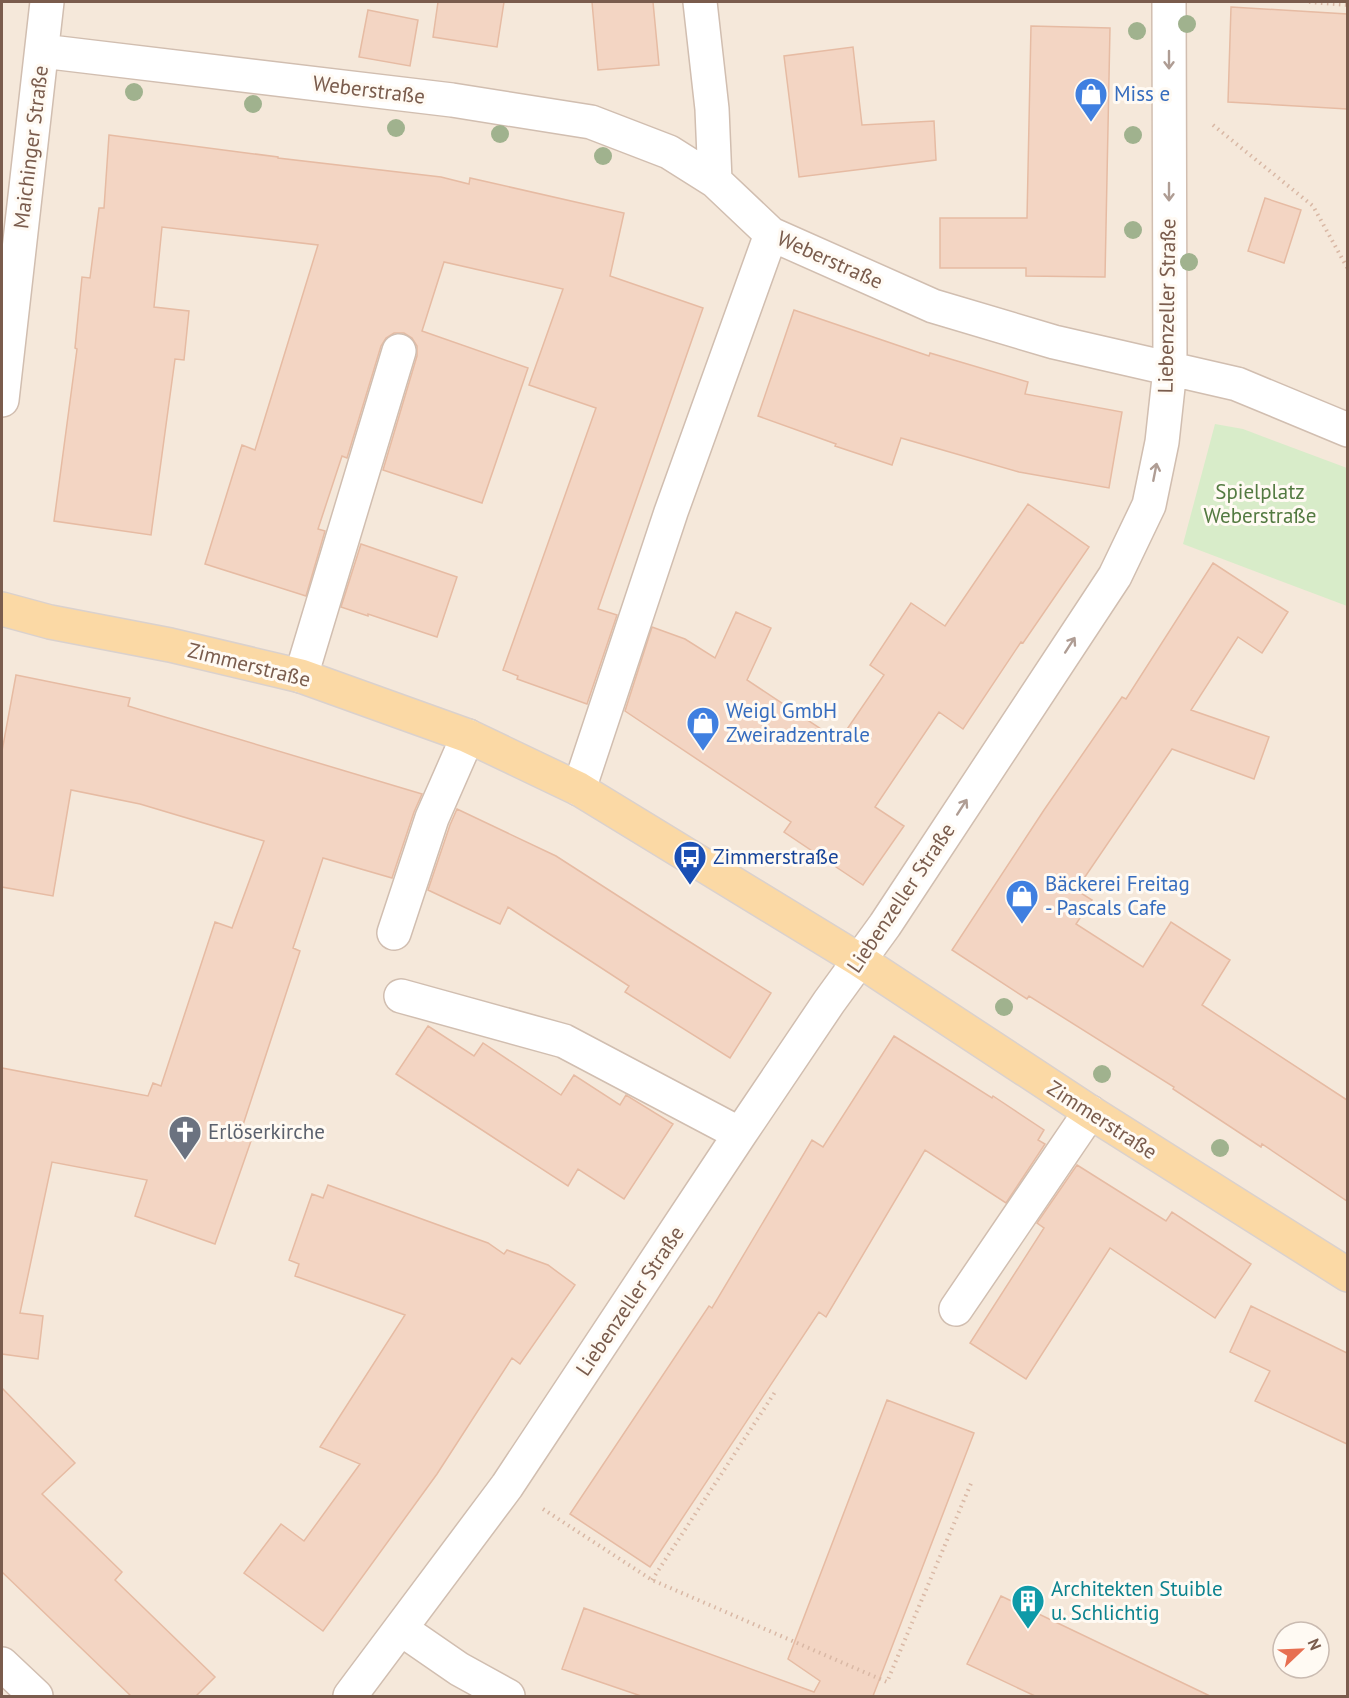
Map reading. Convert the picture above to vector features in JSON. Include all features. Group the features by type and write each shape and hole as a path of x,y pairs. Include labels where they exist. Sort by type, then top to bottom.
{"main road":[{"name":"Zimmerstraße","path":"2,609 50,622 170,645 301,676 468,736 579,789 859,960 1090,1112 1347,1275"}],"street":[{"name":"Maichinger Straße","path":"2,400 46,2"},
{"path":"700,2 712,109 715,181"},
{"name":"Liebenzeller Straße","path":"350,1696 507,1486 740,1134 829,1002 890,917 1115,576 1149,505 1161,442 1170,369 1169,2"},
{"name":"Weberstraße","path":"42,51 452,100 591,122 669,152 715,181 771,234 933,306 1054,342 1237,384 1347,430"},
{"path":"579,789 672,512 771,234"},
{"path":"301,676 399,351"},
{"path":"394,933 432,818 468,736"},
{"path":"401,996 564,1041 740,1134"},
{"path":"956,1309 1090,1112"},
{"path":"400,1629 459,1669 508,1696"},
{"path":"2,1664 36,1696"}],"path":[{"path":"1309,2 1347,5"},
{"path":"1206,120 1313,206 1347,269"},
{"path":"652,1580 775,1392"},
{"path":"507,1486 652,1580 887,1682 972,1481"}],"shaded area":[{"path":"2,2 1347,2 1347,1696 2,1696"}],"green space":[{"name":"Spielplatz Weberstraße","path":"1215,424 1243,429 1347,468 1347,606 1183,544"}],"building":[{"path":"438,2 504,2 497,47 433,37"},
{"path":"592,2 653,2 659,65 598,70"},
{"path":"1231,7 1347,14 1347,109 1228,102"},
{"path":"368,10 418,20 410,66 359,57"},
{"path":"1031,26 1110,28 1105,277 1026,276 1026,268 940,268 940,218 1027,218"},
{"path":"853,47 862,125 934,121 936,160 799,177 784,56"},
{"path":"109,135 441,177 469,184 470,178 624,213 610,276 703,308 598,609 617,615 587,704 517,679 518,676 503,670 596,408 529,385 563,289 444,262 422,331 528,368 482,503 383,470 417,356 417,346 412,338 404,333 394,333 386,338 381,346 347,458 342,456 318,529 325,531 306,596 205,564 242,445 255,450 318,245 162,227 154,307 189,311 184,360 175,359 151,535 54,521 77,349 75,348 82,277 90,278 99,208 104,208"},
{"path":"1265,198 1301,210 1284,263 1248,251"},
{"path":"794,310 929,356 930,353 1028,382 1025,394 1122,412 1109,488 1019,472 901,438 892,465 758,416"},
{"path":"1028,504 1089,547 1023,643 1021,642 963,729 939,712 875,807 904,826 863,885 784,832 791,822 625,711 652,627 685,639 715,658 736,612 771,628 747,680 839,741 884,675 870,665 911,603 945,626"},
{"path":"361,544 457,577 437,637 341,607"},
{"path":"1213,563 1288,612 1262,653 1238,637 1191,710 1269,737 1254,779 1172,749 1076,890 1092,900 1076,924 1143,967 1171,922 1230,960 1202,1005 1347,1100 1347,1201 1262,1144 1261,1147 1173,1089 1174,1087 1029,996 1027,999 952,950 1122,697 1126,699"},
{"path":"16,675 130,698 128,706 422,794 392,878 323,858 293,948 300,951 239,1137 251,1141 215,1244 135,1216 147,1180 52,1162 20,1313 43,1316 38,1359 2,1354 2,1068 148,1096 153,1083 161,1086 215,922 232,928 264,841 140,804 71,790 53,896 2,887 2,751"},
{"path":"457,809 556,856 771,993 730,1058 625,992 629,986 508,907 500,924 428,890"},
{"path":"428,1026 474,1056 483,1043 561,1095 574,1075 620,1105 626,1095 673,1124 624,1199 578,1169 568,1186 396,1074"},
{"path":"894,1036 1044,1130 1038,1140 1045,1144 1006,1203 925,1150 826,1317 819,1312 650,1567 570,1514 709,1306 712,1308 812,1140 823,1147"},
{"path":"1077,1165 1166,1221 1172,1212 1251,1264 1215,1318 1110,1248 1026,1379 970,1343 1044,1228 1037,1223"},
{"path":"328,1185 488,1243 504,1254 507,1250 548,1265 575,1285 520,1364 512,1358 437,1474 323,1631 244,1573 281,1524 304,1541 360,1464 320,1447 405,1315 295,1276 299,1264 289,1260 312,1194 323,1198"},
{"path":"1251,1306 1347,1353 1347,1444 1255,1401 1270,1371 1230,1352"},
{"path":"2,1388 75,1463 42,1494 122,1572 115,1580 215,1677 196,1696 131,1696 2,1572"},
{"path":"887,1400 974,1433 873,1696 641,1696 562,1669 584,1608 814,1692 820,1681 788,1659"},
{"name":"Architekten Stuible u. Schlichtig","path":"1001,1596 1210,1696 1035,1696 967,1664"}],"place":[{"name":"Miss e","path":"1091,123"},
{"name":"Weigl GmbH Zweiradzentrale","path":"703,752"},
{"name":"Zimmerstraße","path":"690,886"},
{"name":"Bäckerei Freitag - Pascals Cafe","path":"1022,925"},
{"name":"Erlöserkirche","path":"185,1161"},
{"name":"Architekten Stuible u. Schlichtig","path":"1028,1630"}]}
